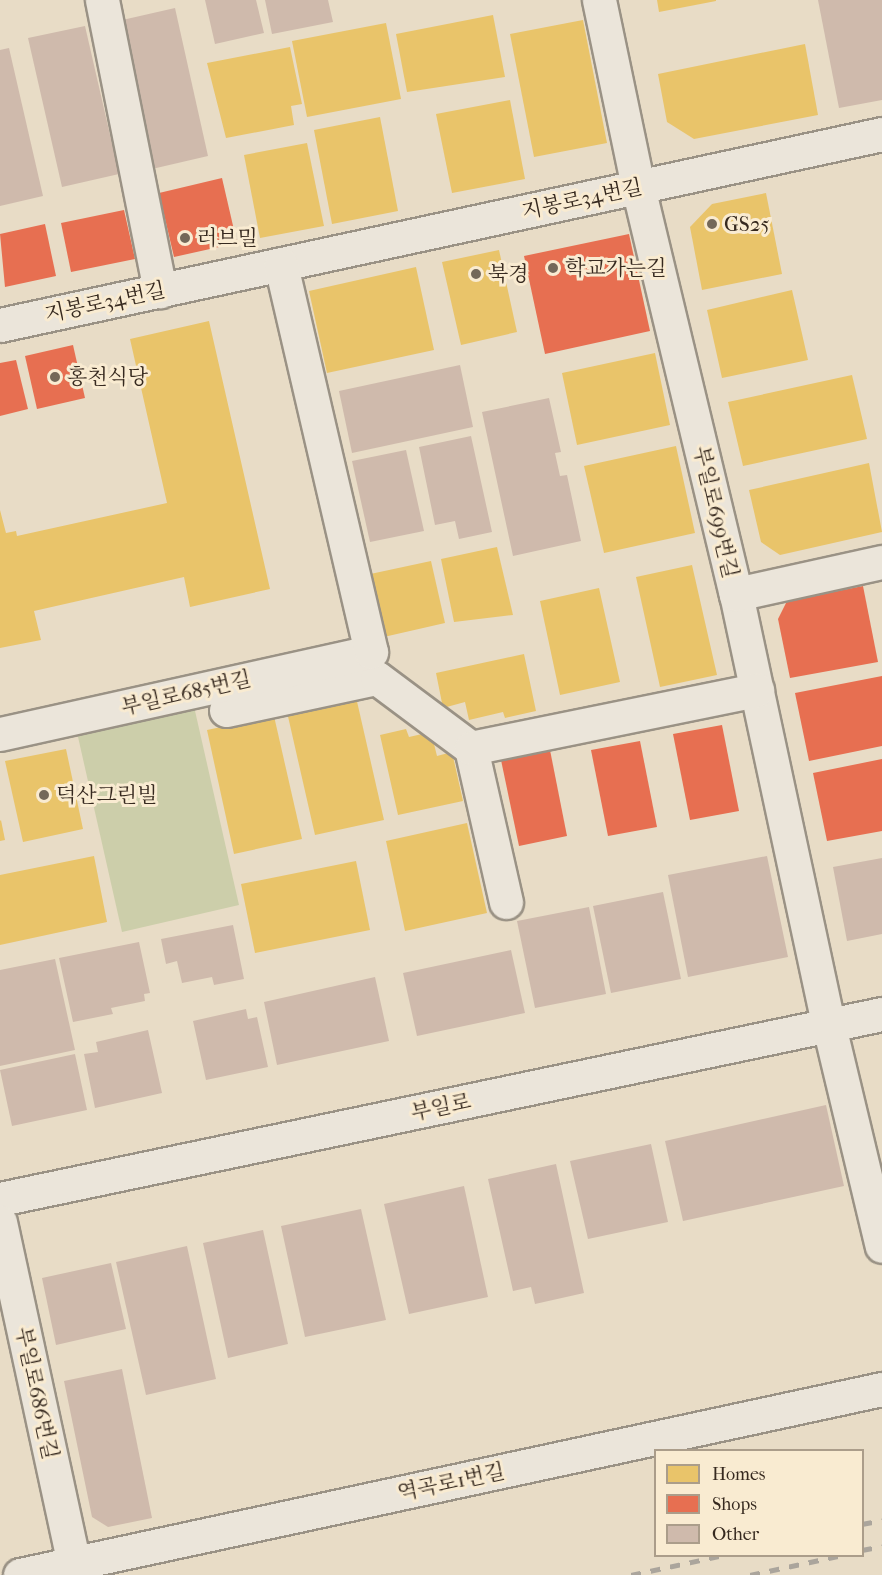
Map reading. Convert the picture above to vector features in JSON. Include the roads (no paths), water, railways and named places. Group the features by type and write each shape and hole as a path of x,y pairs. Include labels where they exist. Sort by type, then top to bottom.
{"street":[{"path":"102,0 160,291"},
{"name":"부일로699번길","path":"599,0 638,187 736,594 829,1026 882,1246"},
{"name":"지봉로34번길","path":"0,325 882,134"},
{"name":"부일로685번길","path":"0,734 371,652 281,264"},
{"path":"736,594 882,562"},
{"path":"226,710 377,678 471,748 506,902"},
{"path":"471,748 757,690"},
{"name":"부일로","path":"0,1199 882,1014"},
{"name":"부일로686번길","path":"0,1222 74,1563"},
{"name":"역곡로1번길","path":"20,1575 882,1389"}],"railway":[{"path":"864,1524 882,1520"},
{"path":"864,1550 882,1546"},
{"path":"631,1575 715,1557"},
{"path":"750,1575 833,1557"}],"place":[{"name":"GS25","path":"712,224"},
{"name":"러브밀","path":"185,238"},
{"name":"학교가는길","path":"553,268"},
{"name":"북경","path":"476,274"},
{"name":"홍천식당","path":"55,377"},
{"name":"덕산그린빌","path":"44,795"}]}
